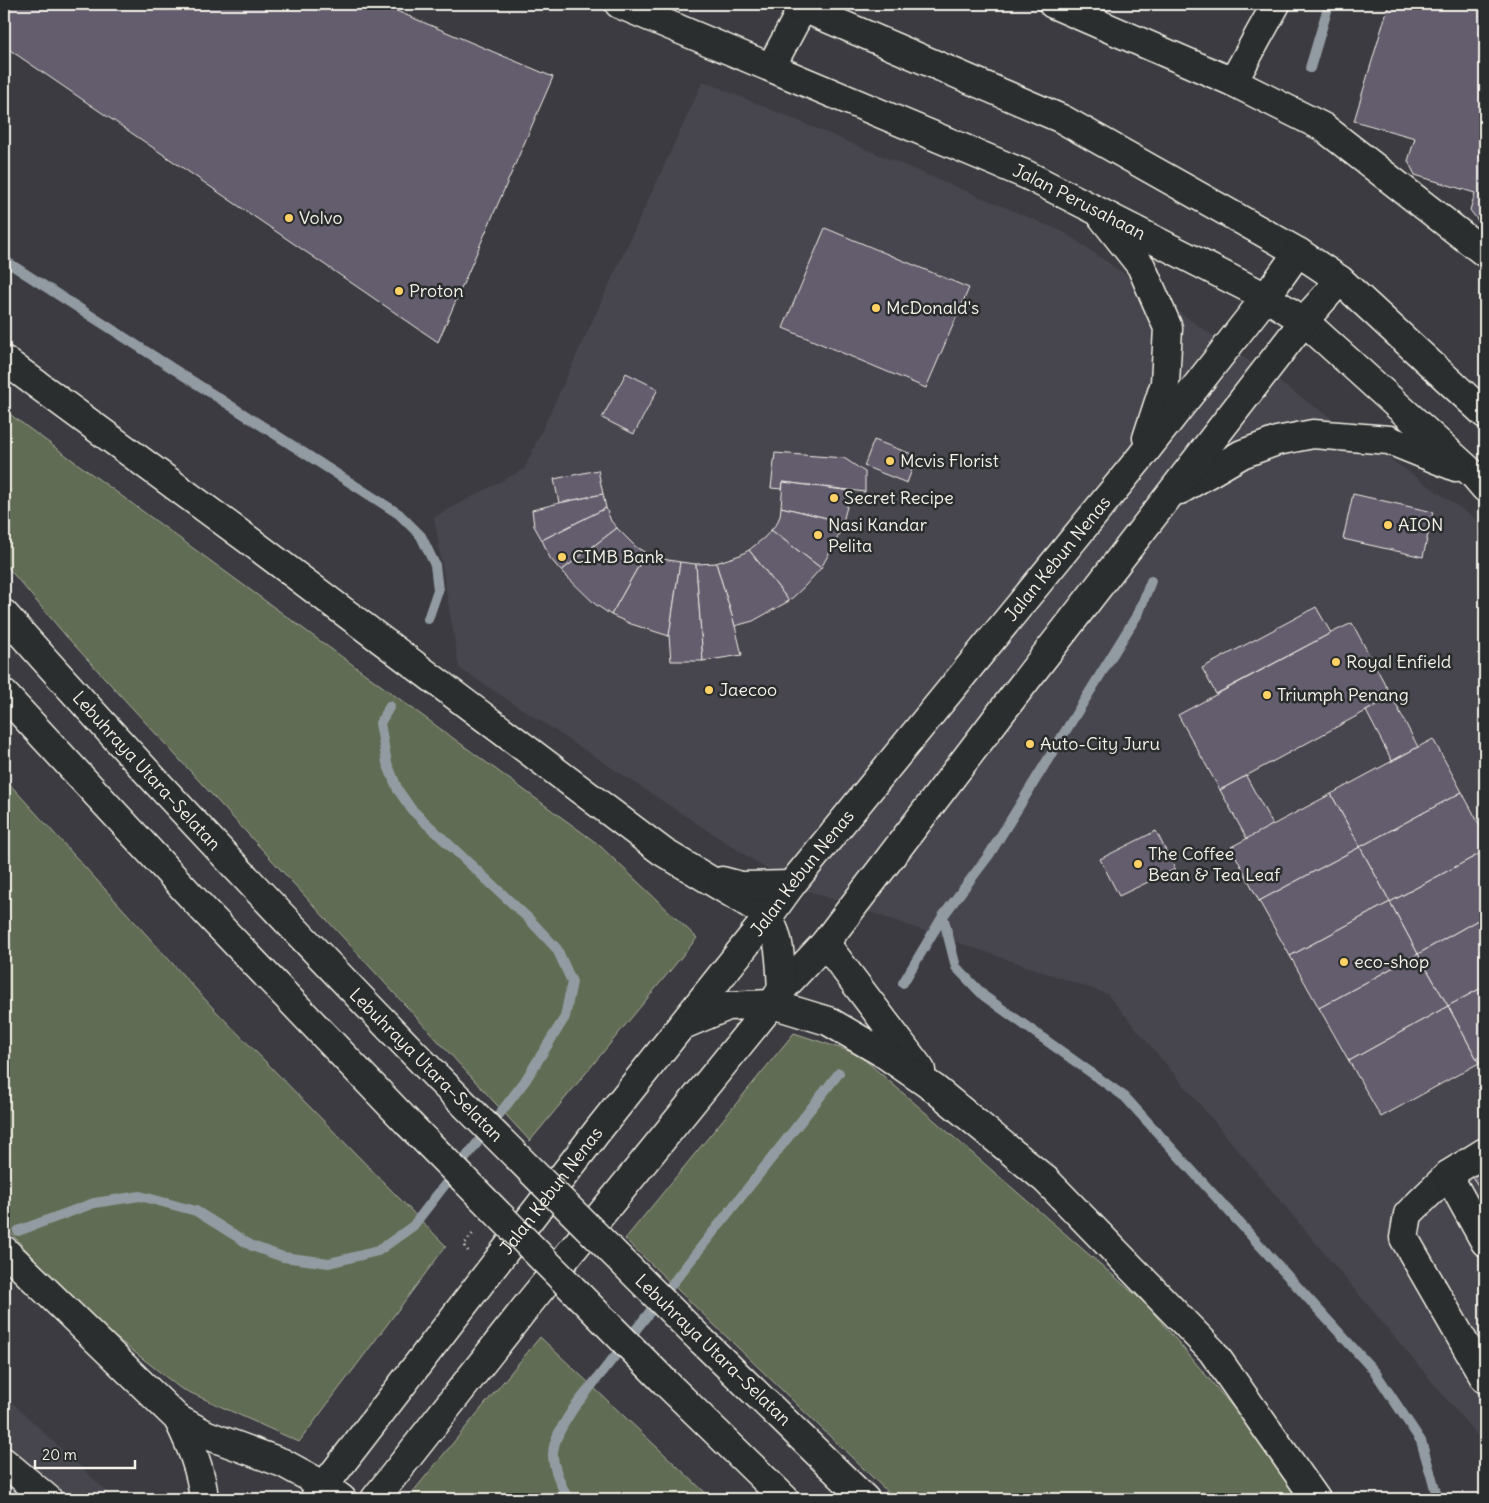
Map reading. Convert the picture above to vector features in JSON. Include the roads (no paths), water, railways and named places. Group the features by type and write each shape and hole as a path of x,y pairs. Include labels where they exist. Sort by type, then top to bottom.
{"main road":[{"name":"Jalan Perusahaan","path":"619,4 1027,175 1266,297 1304,321 1479,481"},
{"path":"1053,4 1233,82 1323,128 1485,253"},
{"path":"1233,82 1276,4"},
{"path":"772,67 803,5 1062,119 1298,252 1340,280 1485,414"},
{"path":"1098,211 1141,266 1168,328 1165,383 1140,458"},
{"name":"Jalan Kebun Nenas","path":"327,1495 599,1129 792,885 1140,458 1266,297 1298,252"},
{"path":"374,1499 530,1302 777,997 825,943 1304,321 1340,280"},
{"path":"4,360 254,544 663,852 764,912 778,940 777,997"},
{"path":"1167,498 1242,454 1277,441 1313,434 1389,440 1479,481"},
{"name":"Lebuhraya Utara–Selatan","path":"4,614 126,749 305,941 438,1078 701,1340 865,1499"},
{"path":"4,694 203,909 409,1124 784,1499"},
{"path":"663,852 705,876 742,886 792,885"},
{"path":"825,943 935,1089"},
{"path":"683,1024 728,1006 777,997 828,1021 883,1053 935,1089 1046,1180 1212,1351 1316,1499"},
{"path":"1485,1152 1448,1176 1408,1214 1404,1238 1485,1379"},
{"path":"1448,1176 1485,1242"},
{"path":"4,1250 178,1419 207,1435 283,1463 327,1495"},
{"path":"178,1419 193,1450 203,1486 204,1499"},
{"path":"4,1462 48,1499"}],"waterway":[{"path":"1310,68 1329,4"},
{"path":"4,260 399,514 421,536 435,565 438,590 428,619"},
{"path":"1151,581 1139,612 989,855 943,916 956,967 984,996 1125,1097 1375,1372 1421,1441 1438,1499"},
{"path":"18,1231 94,1203 140,1196 196,1211 252,1246 283,1257 329,1263 378,1251 413,1226 525,1081 565,1017 572,982 557,949 528,918 412,810 398,790 387,763 380,723 390,706"},
{"path":"903,983 943,916"},
{"path":"568,1499 560,1483 553,1459 554,1447 563,1424 839,1073"}],"place":[{"name":"Volvo","path":"289,218"},
{"name":"Proton","path":"399,291"},
{"name":"McDonald's","path":"876,308"},
{"name":"Mcvis Florist","path":"890,461"},
{"name":"Secret Recipe","path":"834,498"},
{"name":"AION","path":"1388,525"},
{"name":"Nasi Kandar Pelita","path":"818,535"},
{"name":"CIMB Bank","path":"562,557"},
{"name":"Royal Enfield","path":"1336,662"},
{"name":"Jaecoo","path":"709,690"},
{"name":"Triumph Penang","path":"1267,695"},
{"name":"Auto-City Juru","path":"1030,744"},
{"name":"The Coffee Bean & Tea Leaf","path":"1138,864"},
{"name":"eco-shop","path":"1344,962"}]}
